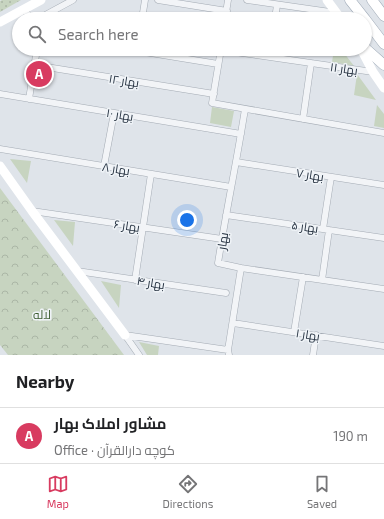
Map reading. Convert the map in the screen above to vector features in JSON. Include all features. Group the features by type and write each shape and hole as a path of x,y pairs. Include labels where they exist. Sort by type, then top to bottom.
{"main road":[{"path":"350,0 359,12"},
{"path":"372,0 384,16"},
{"path":"372,28 384,44"},
{"path":"372,54 384,65"}],"street":[{"path":"20,12 42,0"},
{"path":"51,12 73,0"},
{"path":"143,12 145,0"},
{"path":"158,0 227,11 228,0"},
{"path":"247,0 316,12"},
{"path":"327,0 336,12"},
{"path":"276,12 277,5"},
{"path":"0,22 12,16"},
{"path":"29,98 36,56"},
{"path":"172,56 218,64"},
{"path":"220,56 212,103 384,133"},
{"name":"بهار ۱۱","path":"263,56 373,72"},
{"path":"365,56 384,88"},
{"path":"303,119 311,63"},
{"name":"بهار ۱۲","path":"34,65 214,94"},
{"name":"بهار ۱۰","path":"0,94 241,134"},
{"name":"بهار","path":"241,268 218,263 245,109"},
{"path":"104,166 114,113"},
{"name":"بهار ۸","path":"0,149 232,187"},
{"name":"بهار ۷","path":"236,162 384,185"},
{"path":"0,166 139,355"},
{"path":"136,280 151,174"},
{"path":"322,280 331,177"},
{"name":"بهار ۶","path":"32,211 222,239"},
{"name":"بهار ۵","path":"226,214 384,238"},
{"path":"125,335 229,352 241,268 384,289"},
{"name":"بهار ۴","path":"77,271 226,293"},
{"path":"294,332 303,277"},
{"name":"بهار ۱","path":"233,323 384,346"},
{"path":"313,355 316,335"}],"green space":[{"path":"21,0 0,12 0,1"},
{"path":"333,56 346,56 354,66 332,62"},
{"path":"357,74 376,100 354,95"},
{"path":"377,105 384,114 384,128 374,126"},
{"path":"212,107 234,111 231,127 210,123"},
{"path":"10,159 31,161 27,183"},
{"name":"لاله","path":"0,188 124,355 8,355 0,345"},
{"path":"54,220 75,222 73,246"},
{"path":"101,281 121,285 119,308"},
{"path":"139,342 159,346 158,355 147,355"}],"place":[{"name":"مشاور املاک بهار","path":"39,74"}]}
